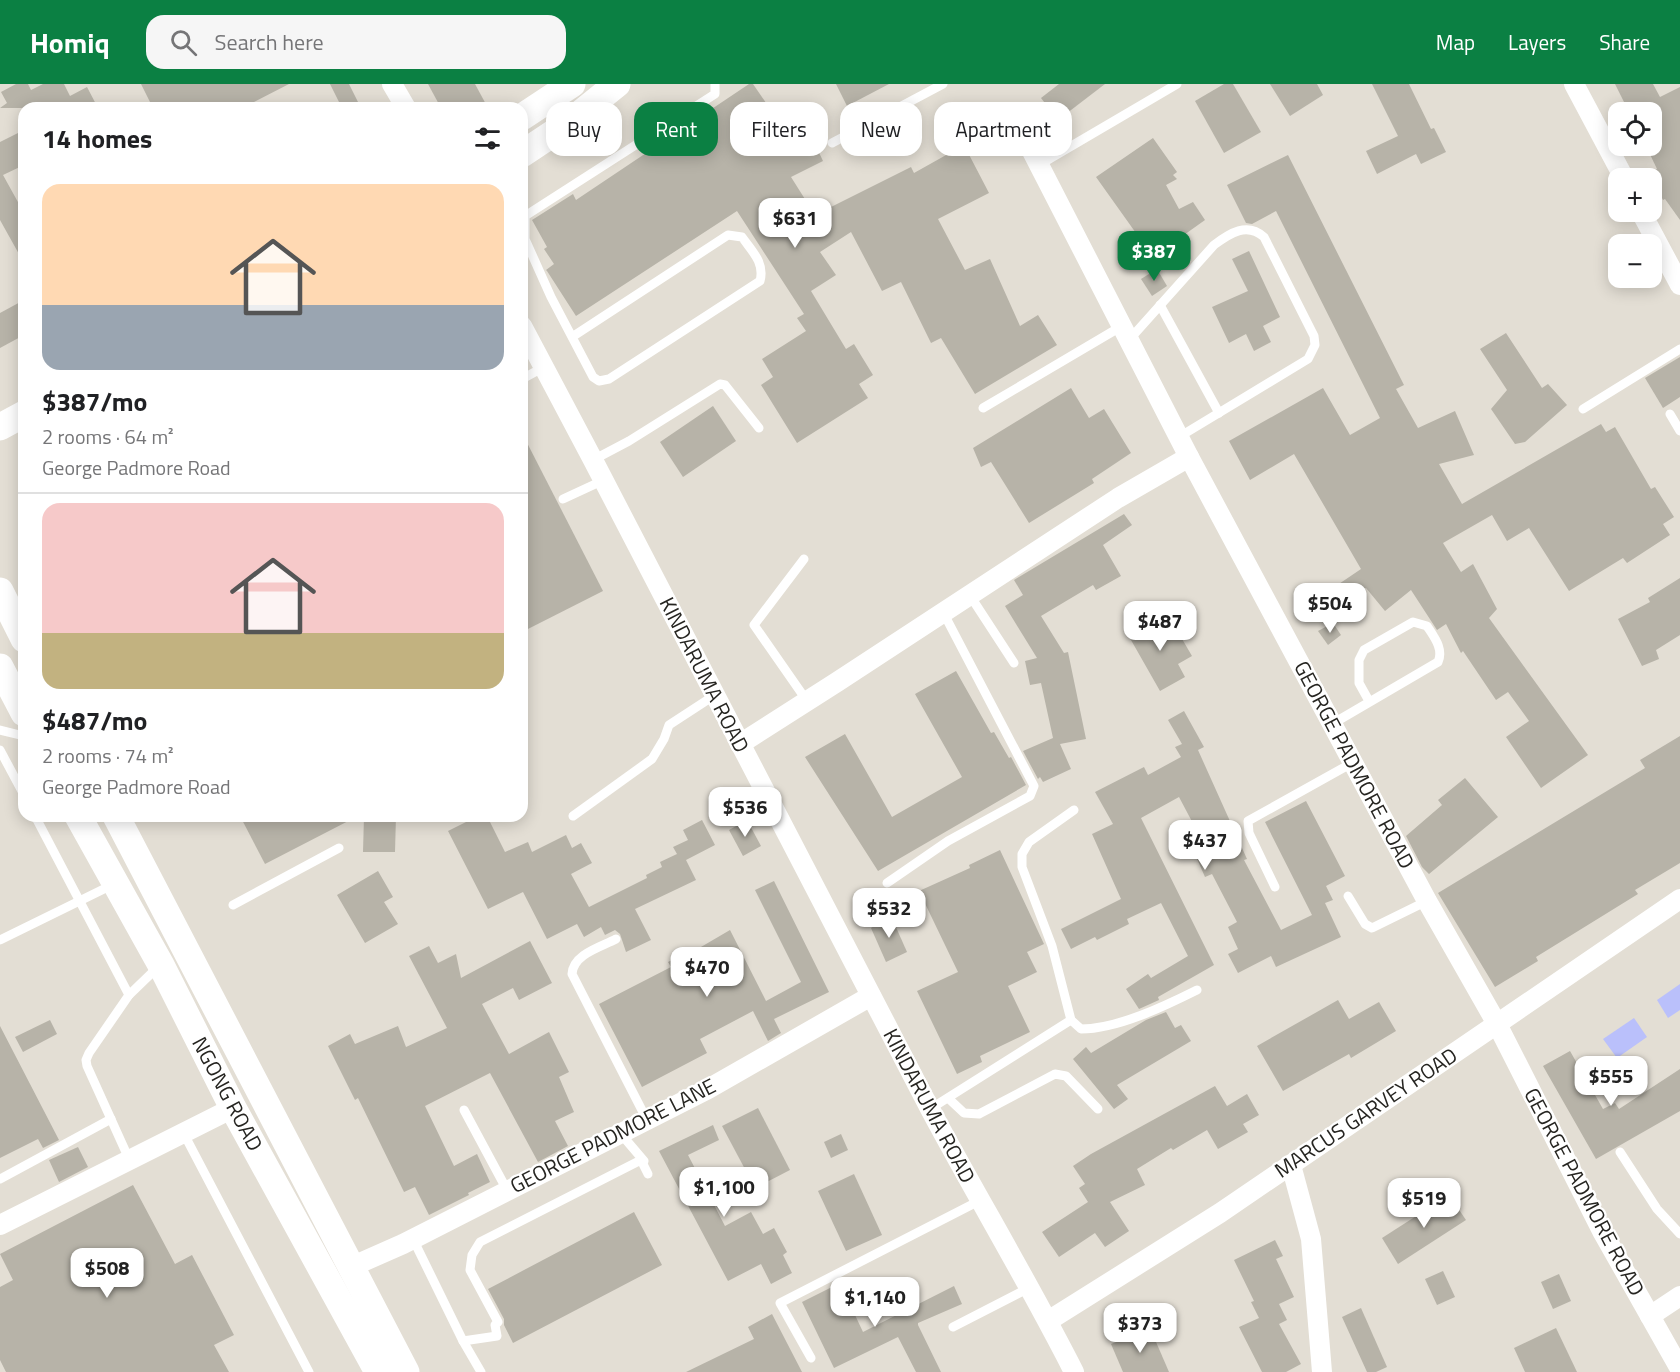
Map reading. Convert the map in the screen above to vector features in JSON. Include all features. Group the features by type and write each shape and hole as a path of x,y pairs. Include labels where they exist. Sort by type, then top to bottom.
{"main road":[{"path":"528,113 572,84"},
{"path":"528,150 570,122 617,84"},
{"path":"0,428 18,418"},
{"path":"0,591 18,627"},
{"path":"0,667 18,702"},
{"name":"NGONG ROAD","path":"81,822 160,965 233,1108 378,1372"},
{"name":"NGONG ROAD","path":"119,822 406,1372"}],"street":[{"path":"392,84 402,102"},
{"path":"1574,84 1619,168"},
{"name":"GEORGE PADMORE ROAD","path":"1034,156 1189,457 1352,763 1497,1024 1602,1231 1680,1369"},
{"path":"1646,222 1680,285"},
{"name":"KINDARUMA ROAD","path":"528,337 930,1109 979,1201 1048,1320 1074,1372"},
{"path":"740,744 1118,498 1189,457"},
{"name":"MARCUS GARVEY ROAD","path":"1048,1320 1220,1213 1680,899"},
{"name":"GEORGE PADMORE LANE","path":"351,1267 413,1239 708,1089 871,996"},
{"path":"0,1225 233,1108"},
{"path":"1291,1165 1311,1239 1322,1372"},
{"path":"1650,1316 1680,1296"}],"lane":[{"path":"528,214 715,94 716,84"},
{"path":"832,143 943,84"},
{"path":"1039,165 1177,84"},
{"path":"983,408 1125,333 1160,305 1214,245 1240,229 1257,231 1264,237 1314,336 1315,345 1308,359 1179,437"},
{"path":"528,247 551,297 572,337 593,377 599,381 609,379 760,281 763,271 760,262 742,237 728,234 572,337"},
{"path":"1160,305 1219,413"},
{"path":"1583,409 1680,349"},
{"path":"528,376 544,368"},
{"path":"593,460 629,441 720,384 725,385 759,428"},
{"path":"1670,414 1680,431"},
{"path":"563,499 604,480"},
{"path":"804,558 754,625 807,701"},
{"path":"969,594 1014,663"},
{"path":"887,883 948,841 1030,796 1034,786 943,612"},
{"path":"1332,724 1437,662 1441,656 1439,647 1427,626 1413,622 1364,650 1359,660 1359,683 1369,701"},
{"path":"573,816 652,759 669,725 715,695"},
{"path":"0,730 18,734"},
{"path":"0,750 18,784"},
{"path":"1275,887 1249,833 1248,820 1352,763"},
{"path":"1074,810 1029,842 1022,854 1022,867 1052,946 1071,1020 1081,1029 1098,1029 1163,1007 1197,990"},
{"path":"38,822 129,995"},
{"path":"233,904 339,848"},
{"path":"0,940 114,884"},
{"path":"1348,896 1365,924 1371,928 1427,901"},
{"path":"616,939 577,959 573,965 573,974 647,1120"},
{"path":"129,1159 86,1060 129,995 160,965"},
{"path":"930,1109 1071,1020"},
{"path":"948,1098 964,1113 979,1114 1055,1074 1066,1076 1098,1109"},
{"path":"464,1110 507,1191"},
{"path":"0,1179 111,1119"},
{"path":"184,1134 309,1372"},
{"path":"463,1341 497,1336 495,1325 498,1322 470,1270 472,1255 480,1242 641,1160 644,1161 621,1134"},
{"path":"1620,1152 1657,1209 1680,1234"},
{"path":"641,1160 648,1174"},
{"path":"811,1358 780,1303 979,1201"},
{"path":"413,1239 463,1341 481,1372"},
{"path":"953,1327 1029,1288"}],"water":[{"path":"1680,984 1680,1010 1668,1018 1657,1000"},
{"path":"1634,1018 1647,1037 1617,1058 1603,1039"}],"building":[{"path":"16,84 28,84 31,90 43,84 64,84 70,96 87,87 95,102 18,102 18,108 0,108 7,103 1,92"},
{"path":"141,84 289,84 254,102 150,102"},
{"path":"330,84 349,84 358,102 339,102"},
{"path":"428,84 475,84 485,102 438,102"},
{"path":"749,84 753,84 765,102 730,102 730,156 821,156 823,161 791,177 815,215 911,167 914,173 944,156 970,156 989,193 938,219 965,270 990,259 1020,326 1038,315 1057,345 975,394 941,338 931,343 901,282 882,291 851,232 820,252 836,275 811,291 846,349 854,344 873,375 859,384 868,398 797,443 761,385 773,377 762,359 806,331 797,318 804,314 737,211 576,316 546,270 554,264 544,249 547,247 532,220 573,194 576,200 642,156 718,156 718,105"},
{"path":"836,84 889,84 855,102 845,102"},
{"path":"1059,84 1105,84 1072,109 1072,102 1044,102 1041,98"},
{"path":"1224,84 1233,84 1261,132 1224,153 1195,101"},
{"path":"1270,84 1317,84 1323,95 1290,116"},
{"path":"1372,84 1409,84 1431,129 1434,128 1446,152 1421,164 1416,154 1377,174 1366,151 1398,136"},
{"path":"1615,84 1653,84 1660,97 1680,87 1680,220 1662,198 1662,168 1657,168 1651,156 1662,156 1662,102 1624,102"},
{"path":"18,133 18,168 3,175 18,202 18,252 0,220 0,142"},
{"path":"1153,138 1177,172 1173,175 1177,179 1166,185 1179,209 1193,202 1205,220 1153,257 1096,177"},
{"path":"1288,155 1404,385 1396,389 1418,428 1455,411 1474,455 1439,464 1462,504 1601,424 1606,432 1615,427 1651,489 1655,487 1674,517 1663,524 1670,535 1627,563 1623,558 1569,591 1529,528 1507,541 1492,515 1443,543 1461,572 1473,564 1497,609 1489,618 1588,755 1541,788 1506,737 1529,721 1508,692 1496,700 1463,651 1461,653 1446,624 1437,630 1411,590 1385,611 1366,588 1340,605 1330,590 1361,569 1294,454 1250,480 1229,441 1323,388 1350,435 1380,418 1276,211 1252,224 1246,223 1227,185"},
{"path":"1249,251 1280,317 1263,326 1271,342 1254,351 1246,334 1229,343 1212,307 1248,291 1232,259"},
{"path":"1157,269 1167,286 1152,296 1141,279"},
{"path":"18,303 18,338 0,348 0,313"},
{"path":"1506,333 1542,388 1548,384 1567,405 1525,442 1515,444 1491,409 1507,390 1480,349"},
{"path":"1680,357 1680,397 1663,408 1645,378"},
{"path":"1071,388 1089,418 1104,409 1131,453 1092,479 1094,483 1029,523 991,462 981,467 973,448"},
{"path":"713,406 736,441 683,477 660,442"},
{"path":"528,445 603,591 528,629"},
{"path":"1124,514 1132,525 1103,545 1121,576 1096,590 1093,585 1041,616 1064,653 1068,652 1086,739 1060,744 1071,769 1043,782 1040,777 1038,779 1023,751 1053,738 1041,683 1030,685 1025,661 1037,658 1005,606 1023,595 1014,580"},
{"path":"1680,578 1680,635 1656,650 1659,659 1642,666 1618,619 1650,602 1648,598"},
{"path":"1157,615 1169,637 1178,632 1192,656 1178,664 1185,677 1160,691 1127,633"},
{"path":"1333,623 1341,635 1328,645 1318,631"},
{"path":"956,671 991,733 994,732 1009,758 1011,757 1026,785 878,871 805,757 845,734 892,817 962,777 915,694"},
{"path":"1184,711 1204,747 1198,750 1247,859 1244,860 1281,930 1312,915 1265,822 1306,801 1345,876 1326,886 1333,900 1325,903 1341,937 1276,967 1271,956 1238,973 1228,954 1238,949 1228,927 1237,922 1212,874 1205,877 1187,836 1197,831 1179,797 1141,818 1214,965 1158,997 1159,1000 1139,1009 1126,989 1148,974 1151,978 1188,956 1161,903 1127,919 1129,924 1097,940 1095,937 1071,949 1061,929 1121,899 1092,834 1113,824 1095,792 1144,767 1148,775 1181,757 1175,747 1182,744 1168,720"},
{"path":"1680,736 1680,863 1635,890 1638,894 1536,957 1538,961 1495,987 1438,893 1645,768 1640,760"},
{"path":"1465,778 1498,817 1429,874 1422,867 1406,836 1442,805 1438,800"},
{"path":"702,820 715,845 686,860 696,880 635,909 651,940 626,952 620,934 615,930 605,935 601,927 584,937 577,924 547,939 523,892 488,909 448,831 466,822 490,822 505,852 528,842 532,852 566,835 572,848 581,843 592,863 571,874 589,907 647,878 646,875 662,867 660,862 677,854 673,847 688,840 683,830"},
{"path":"747,820 761,846 743,856 729,830"},
{"path":"243,822 346,822 265,864"},
{"path":"364,822 396,822 395,852 363,852"},
{"path":"1000,850 1044,944 1027,952 1037,972 1008,986 1030,1032 980,1056 982,1062 957,1074 917,991 958,972 919,891 970,868 969,865"},
{"path":"378,871 393,897 384,902 398,924 365,943 337,895"},
{"path":"774,881 829,992 774,1019 781,1033 768,1041 753,1011 700,1039 707,1053 642,1087 599,1004 671,967 668,962 688,952 689,954 730,930 766,1001 801,982 755,890"},
{"path":"891,916 907,952 886,962 871,928"},
{"path":"530,941 552,983 519,1000 513,988 482,1004 509,1054 549,1032 569,1072 559,1077 574,1112 555,1121 568,1146 538,1162 490,1073 425,1106 454,1166 477,1154 490,1182 429,1215 415,1187 404,1192 358,1098 355,1100 328,1046 350,1034 355,1044 398,1026 406,1047 447,1028 409,956 429,946 438,963 456,954 461,978"},
{"path":"1338,1000 1349,1019 1379,1002 1396,1031 1351,1058 1349,1054 1283,1091 1257,1046"},
{"path":"1166,1012 1175,1028 1181,1025 1191,1041 1117,1085 1128,1099 1114,1109 1073,1059 1086,1047 1091,1053 1146,1020"},
{"path":"50,1020 57,1034 23,1052 15,1037"},
{"path":"0,1026 59,1140 43,1148 38,1139 0,1158"},
{"path":"1570,1051 1603,1109 1615,1103 1619,1109 1680,1069 1680,1111 1596,1159 1543,1066"},
{"path":"1215,1086 1227,1106 1247,1094 1259,1115 1243,1124 1248,1132 1218,1149 1207,1130 1137,1169 1145,1185 1110,1202 1129,1231 1105,1247 1095,1233 1059,1257 1042,1232 1088,1202 1079,1188 1085,1184 1073,1166"},
{"path":"758,1108 790,1170 755,1188 722,1126"},
{"path":"713,1125 719,1140 688,1155 725,1226 751,1212 763,1234 774,1228 787,1252 783,1255 792,1273 771,1284 761,1264 728,1281 659,1151"},
{"path":"841,1134 848,1150 831,1158 824,1142"},
{"path":"78,1147 88,1167 59,1182 49,1160"},
{"path":"854,1174 882,1235 846,1251 818,1191"},
{"path":"133,1185 175,1264 192,1255 234,1335 214,1345 229,1372 6,1372 0,1360 0,1287 13,1280 0,1254"},
{"path":"1449,1195 1466,1220 1398,1264 1382,1238"},
{"path":"634,1212 662,1265 513,1343 504,1325 504,1319 488,1289"},
{"path":"1275,1240 1283,1256 1276,1259 1294,1297 1279,1304 1287,1320 1279,1324 1301,1364 1286,1372 1262,1372 1239,1327 1259,1318 1251,1302 1254,1301 1234,1260"},
{"path":"1443,1271 1455,1297 1437,1305 1425,1279"},
{"path":"1559,1274 1571,1301 1553,1309 1541,1282"},
{"path":"840,1283 863,1332 954,1286 962,1304 918,1323 941,1372 916,1372 898,1337 834,1368 802,1302"},
{"path":"1361,1308 1387,1367 1376,1372 1367,1372 1342,1317"},
{"path":"772,1314 802,1372 686,1372 754,1339 748,1327"},
{"path":"1150,1328 1169,1372 1123,1372 1111,1344"},
{"path":"1556,1328 1577,1372 1525,1372 1514,1348"}]}
